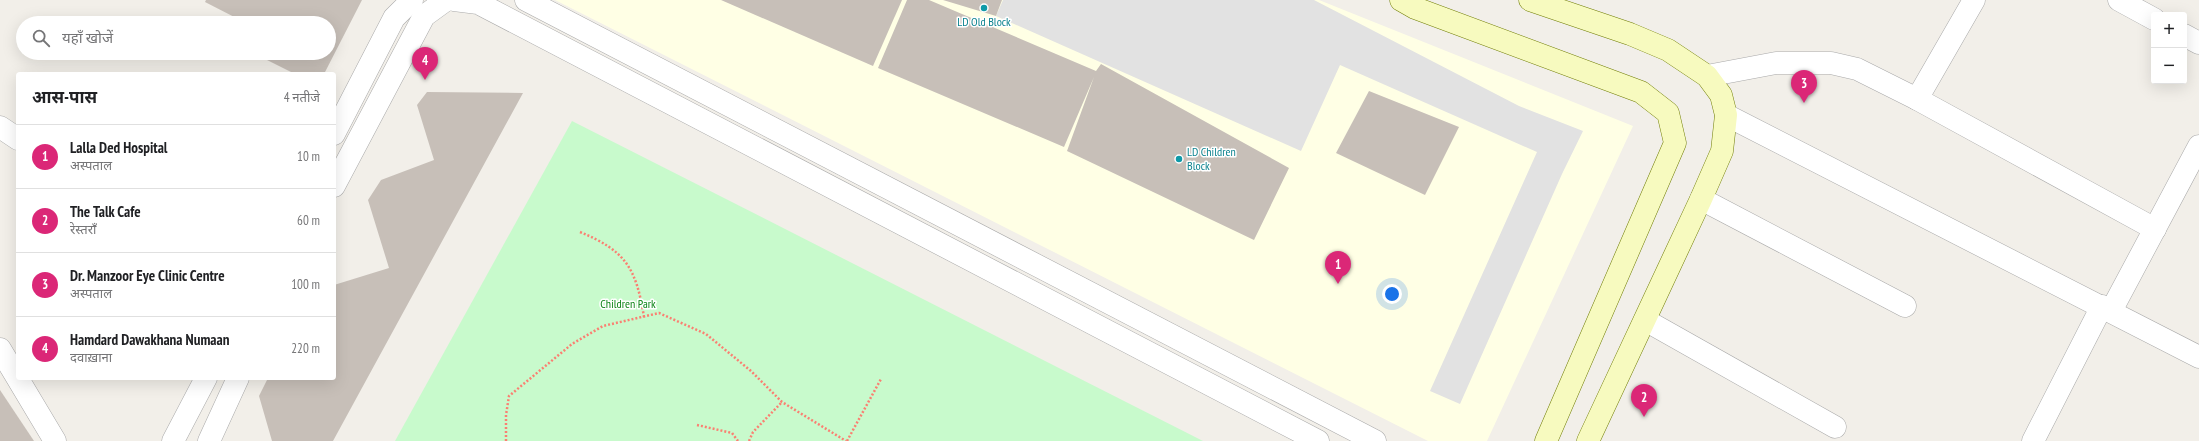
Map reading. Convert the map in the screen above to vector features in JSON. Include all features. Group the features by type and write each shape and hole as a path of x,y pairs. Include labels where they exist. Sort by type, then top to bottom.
{"main road":[{"path":"1401,0 1415,8 1641,92 1668,113 1675,143 1546,441"},
{"path":"1530,0 1630,34 1668,50 1707,76 1721,95 1726,115 1722,150 1701,200 1588,441"}],"street":[{"path":"336,130 394,18 412,0"},
{"path":"336,182 424,16 446,0"},
{"path":"454,0 478,2 1318,441"},
{"path":"526,0 1375,441"},
{"path":"1917,99 1974,0"},
{"path":"2118,0 2151,17"},
{"path":"2187,37 2199,43"},
{"path":"1707,76 1776,63 1831,63 1857,69 1917,99 2155,229"},
{"path":"1726,115 2199,357"},
{"path":"0,126 16,138"},
{"path":"2034,441 2107,309 2155,229 2199,146"},
{"path":"1701,200 1905,306"},
{"path":"1645,320 1835,427"},
{"path":"0,349 16,376"},
{"path":"19,380 55,441"},
{"path":"173,441 205,380"},
{"path":"210,441 237,380"}],"path":[{"path":"580,232 598,240 619,254 632,271 639,287 644,317"},
{"path":"506,441 506,415 510,396 572,344 603,326 659,313 706,334 751,372 782,402 846,441 881,379"},
{"path":"749,441 753,432 782,402"},
{"path":"697,425 732,433 738,441"}],"shaded area":[{"path":"555,0 1319,0 1633,126 1487,441 1428,441"},
{"path":"1003,0 1314,0 1519,106 1583,131 1562,174 1460,404 1430,391 1537,152 1340,65 1301,151 996,16"}],"green space":[{"name":"Children Park","path":"572,121 1203,441 395,441"}],"building":[{"path":"206,0 362,0 336,51 336,16 232,16 205,2"},
{"path":"721,0 902,0 873,66"},
{"path":"907,0 929,0 1096,71 1101,64 1289,168 1254,240 1067,151 1094,77 1064,147 878,68"},
{"name":"LD Old Block","path":"943,0 1002,0 996,16"},
{"path":"267,60 331,60 325,72 291,72"},
{"path":"1369,91 1459,127 1425,195 1336,153"},
{"path":"427,92 523,93 333,441 272,441 259,396 267,380 336,380 336,284 389,268 368,200 381,180 434,160 417,105"},
{"path":"0,390 34,441 0,441"}],"place":[{"name":"LD Old Block","path":"984,8"},
{"name":"Hamdard Dawakhana Numaan","path":"425,80"},
{"name":"Dr. Manzoor Eye Clinic Centre","path":"1804,103"},
{"name":"LD Children Block","path":"1179,159"},
{"name":"Lalla Ded Hospital","path":"1338,284"},
{"name":"The Talk Cafe","path":"1644,417"}]}
